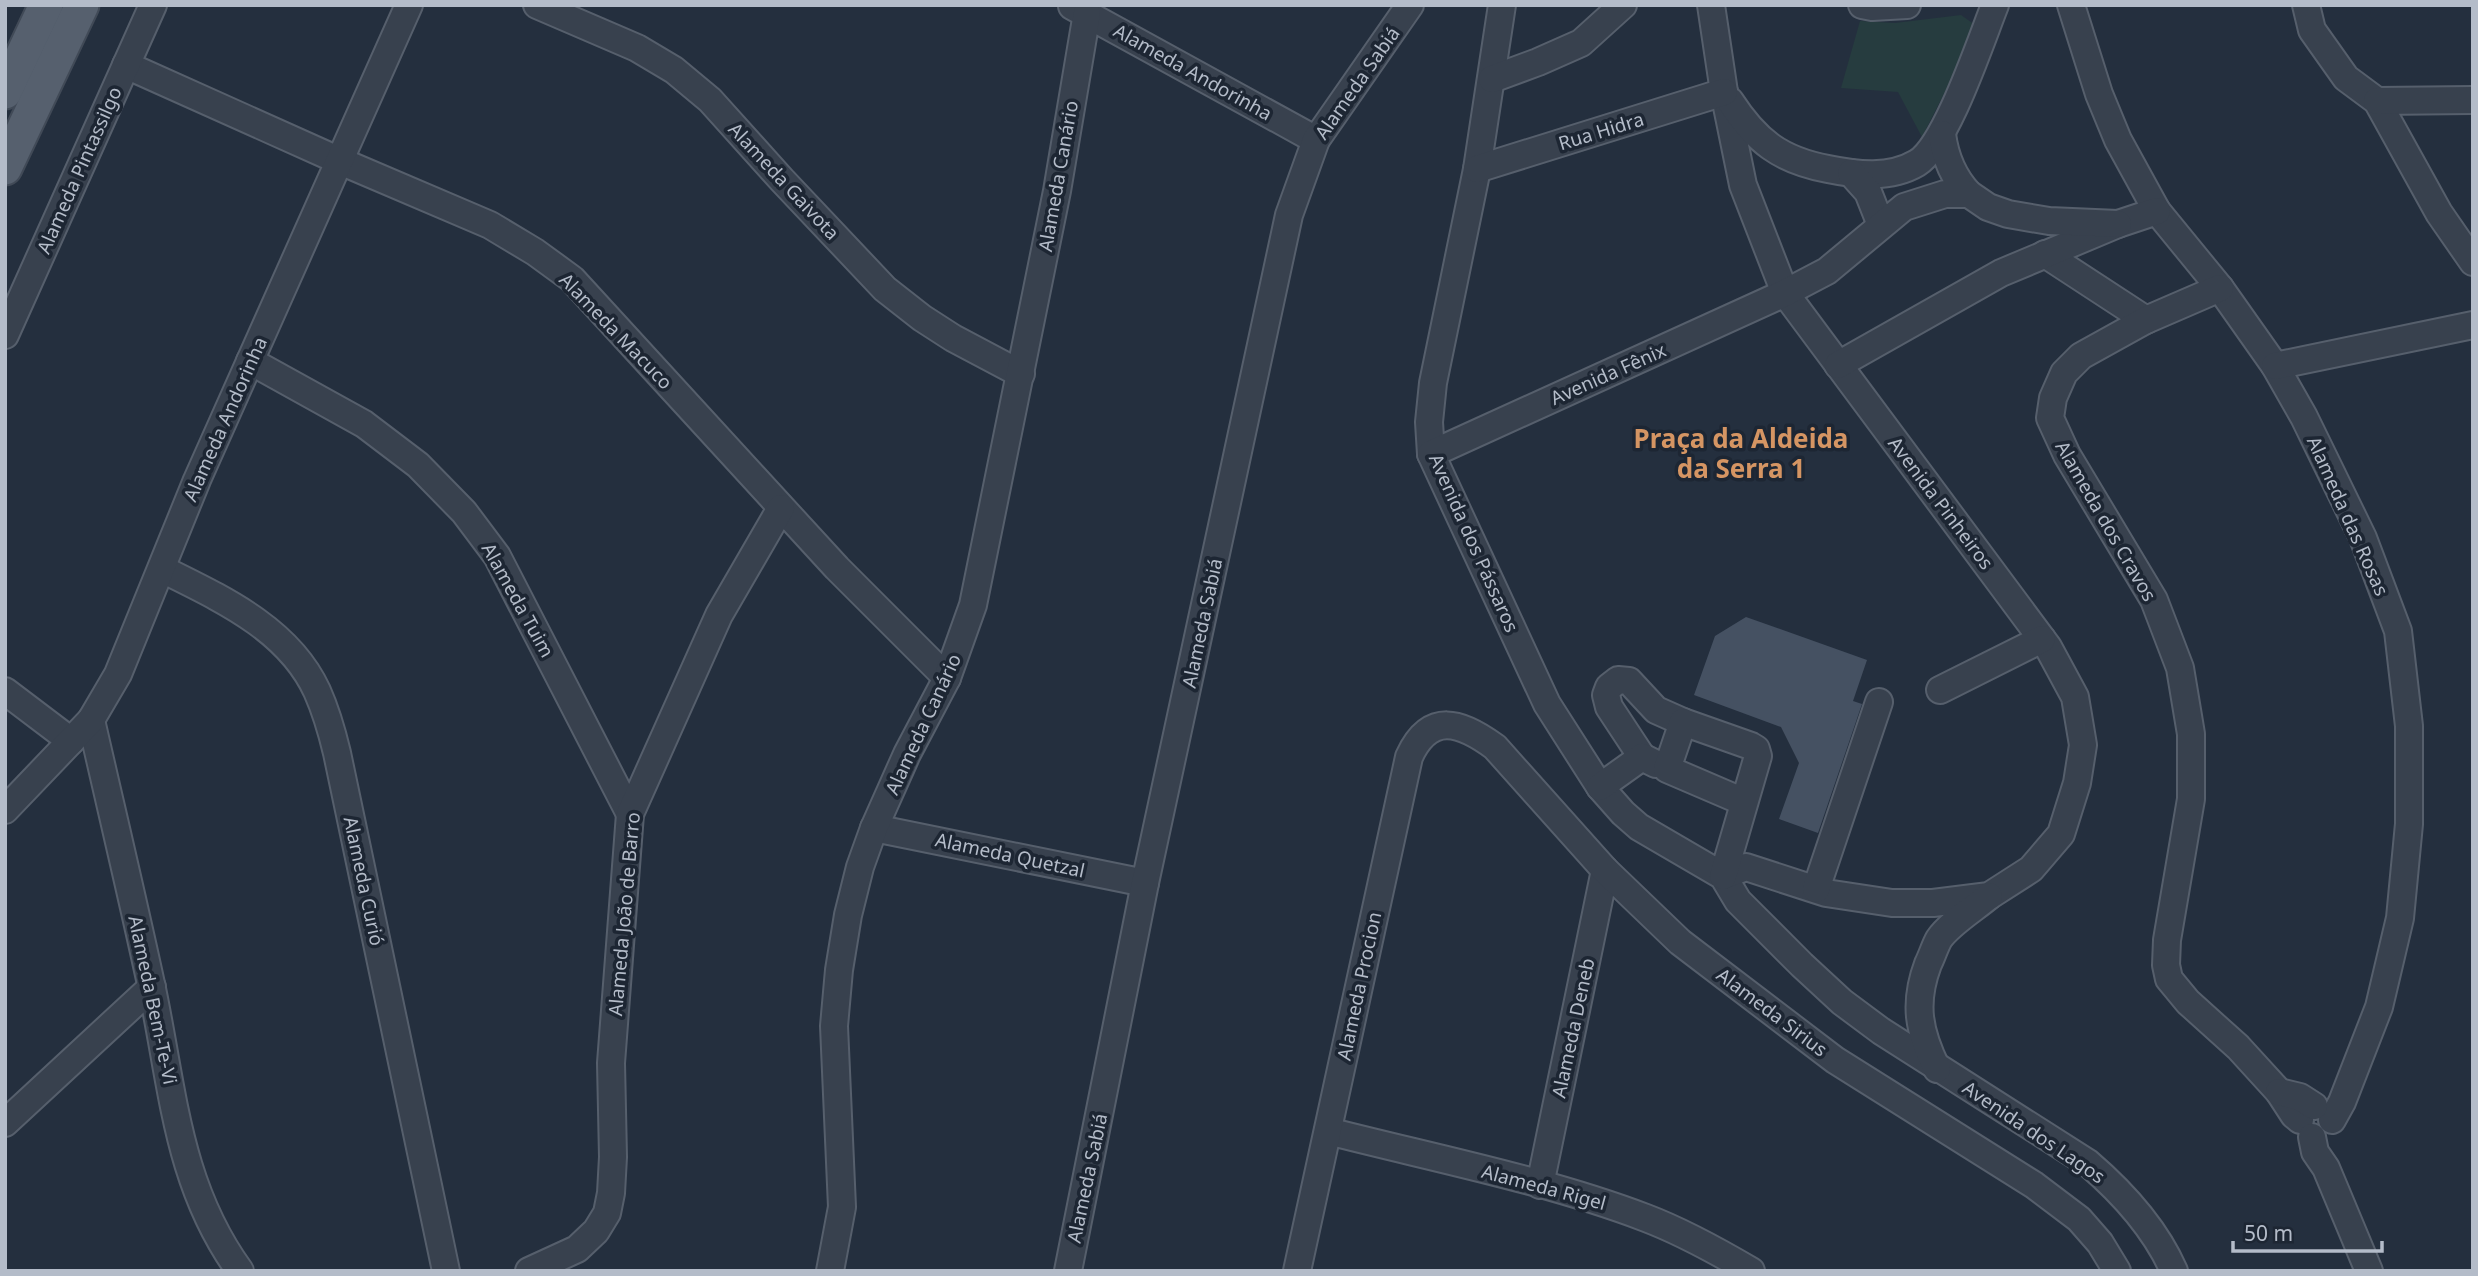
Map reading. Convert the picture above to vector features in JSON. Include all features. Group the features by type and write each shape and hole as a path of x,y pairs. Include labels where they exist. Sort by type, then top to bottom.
{"main road":[{"path":"5,92 46,5"},
{"path":"5,168 82,5"}],"street":[{"name":"Alameda Pintassilgo","path":"5,335 153,5"},
{"name":"Alameda Andorinha","path":"5,810 91,720 118,674 197,480 410,5"},
{"name":"Alameda Gaivota","path":"537,5 638,47 674,70 710,100 885,289 953,338 1021,374"},
{"name":"Alameda Sabiá","path":"1068,1271 1145,883 1289,215 1316,140 1410,5"},
{"name":"Avenida dos Pássaros","path":"1502,5 1477,169 1433,383 1429,422 1431,454 1547,704 1600,788 1639,827 1723,876 1738,901 1842,1002 1937,1069"},
{"path":"1492,79 1581,43 1623,5"},
{"path":"1711,5 1724,92 1745,125 1764,143 1785,157 1814,167 1874,175 1900,171 1919,162 1942,134 1995,5"},
{"path":"1862,5 1872,8 1907,5"},
{"name":"Alameda das Rosas","path":"2071,5 2108,120 2157,211 2220,288 2275,366 2304,417 2363,538 2398,631 2409,726 2409,824 2400,918 2379,1007 2348,1082 2333,1092 2317,1121"},
{"path":"2306,5 2312,30 2346,78 2377,101 2439,213 2473,262"},
{"name":"Alameda Andorinha","path":"1079,9 1316,140"},
{"name":"Alameda Canário","path":"830,1271 842,1207 834,1027 839,970 859,867 907,754 947,678 973,605 1057,191 1079,9"},
{"name":"Alameda Macuco","path":"126,65 490,225 572,279 837,568 947,678"},
{"name":"Rua Hidra","path":"1477,169 1724,92"},
{"name":"Avenida Pinheiros","path":"1724,92 1743,185 1785,293 2042,639 2075,697 2083,745 2077,783 2061,834 2031,869 1989,895 1940,937 1924,975 1919,1018 1925,1044 1937,1069"},
{"path":"2377,101 2473,100"},
{"path":"1942,134 1945,153 1961,186 1988,207 2008,214 2078,224 2118,224"},
{"path":"1850,173 1868,192 1881,225"},
{"name":"Avenida Fênix","path":"1431,454 1785,293 1826,271 1904,207 1945,194 1969,194"},
{"path":"1838,365 2001,273 2118,224 2157,211"},
{"path":"2045,254 2146,320"},
{"name":"Alameda dos Cravos","path":"2220,288 2146,320 2081,356 2064,373 2053,398 2050,418 2067,456 2154,600 2180,668 2191,734 2191,799 2167,940 2166,965 2169,979 2188,1002 2238,1047 2279,1092 2300,1097 2317,1121"},
{"path":"2275,366 2473,325"},
{"name":"Alameda Tuim","path":"250,361 364,424 418,465 464,512 497,556 630,814"},
{"name":"Alameda João de Barro","path":"529,1271 577,1249 596,1231 607,1213 613,1157 611,1063 630,814 719,615 781,508"},
{"name":"Alameda Curió","path":"162,569 238,608 279,641 303,668 316,689 337,753 446,1271"},
{"path":"1940,690 2042,639"},
{"path":"1723,876 1758,756 1756,749 1656,710 1629,681 1618,680 1609,687 1605,695 1609,707 1642,757 1744,802"},
{"path":"5,691 71,741"},
{"path":"1723,876 1746,867 1821,891 1879,702"},
{"name":"Alameda Bem-Te-Vi","path":"91,720 152,987 183,1151 204,1211 240,1271"},
{"path":"1667,769 1682,722"},
{"name":"Alameda Sirius","path":"1451,724 1476,733 1495,747 1605,870 1680,942 1835,1060 2034,1185 2079,1219 2100,1242 2115,1270"},
{"name":"Alameda Procion","path":"1297,1271 1409,757 1415,744 1428,730 1451,724"},
{"path":"1600,788 1642,757"},
{"name":"Alameda Quetzal","path":"874,828 1145,883"},
{"name":"Alameda Deneb","path":"1540,1185 1605,870"},
{"name":"Avenida Pinheiros","path":"1821,891 1892,903 1933,903 1989,895"},
{"path":"5,1123 152,987"},
{"name":"Avenida dos Lagos","path":"1937,1069 2088,1163 2112,1184 2137,1212 2168,1257 2174,1271"},
{"path":"2317,1121 2326,1168 2369,1271"},
{"name":"Alameda Rigel","path":"1328,1131 1584,1196 1688,1236 1751,1271"}],"green space":[{"path":"1961,15 1978,27 1922,137 1898,92 1841,88 1860,21 1895,23"}],"building":[{"path":"1746,617 1867,660 1853,701 1862,704 1818,833 1779,819 1799,763 1781,727 1694,695 1715,636"}],"district":[{"name":"Praça da Aldeida da Serra 1","path":"1741,454"}]}
